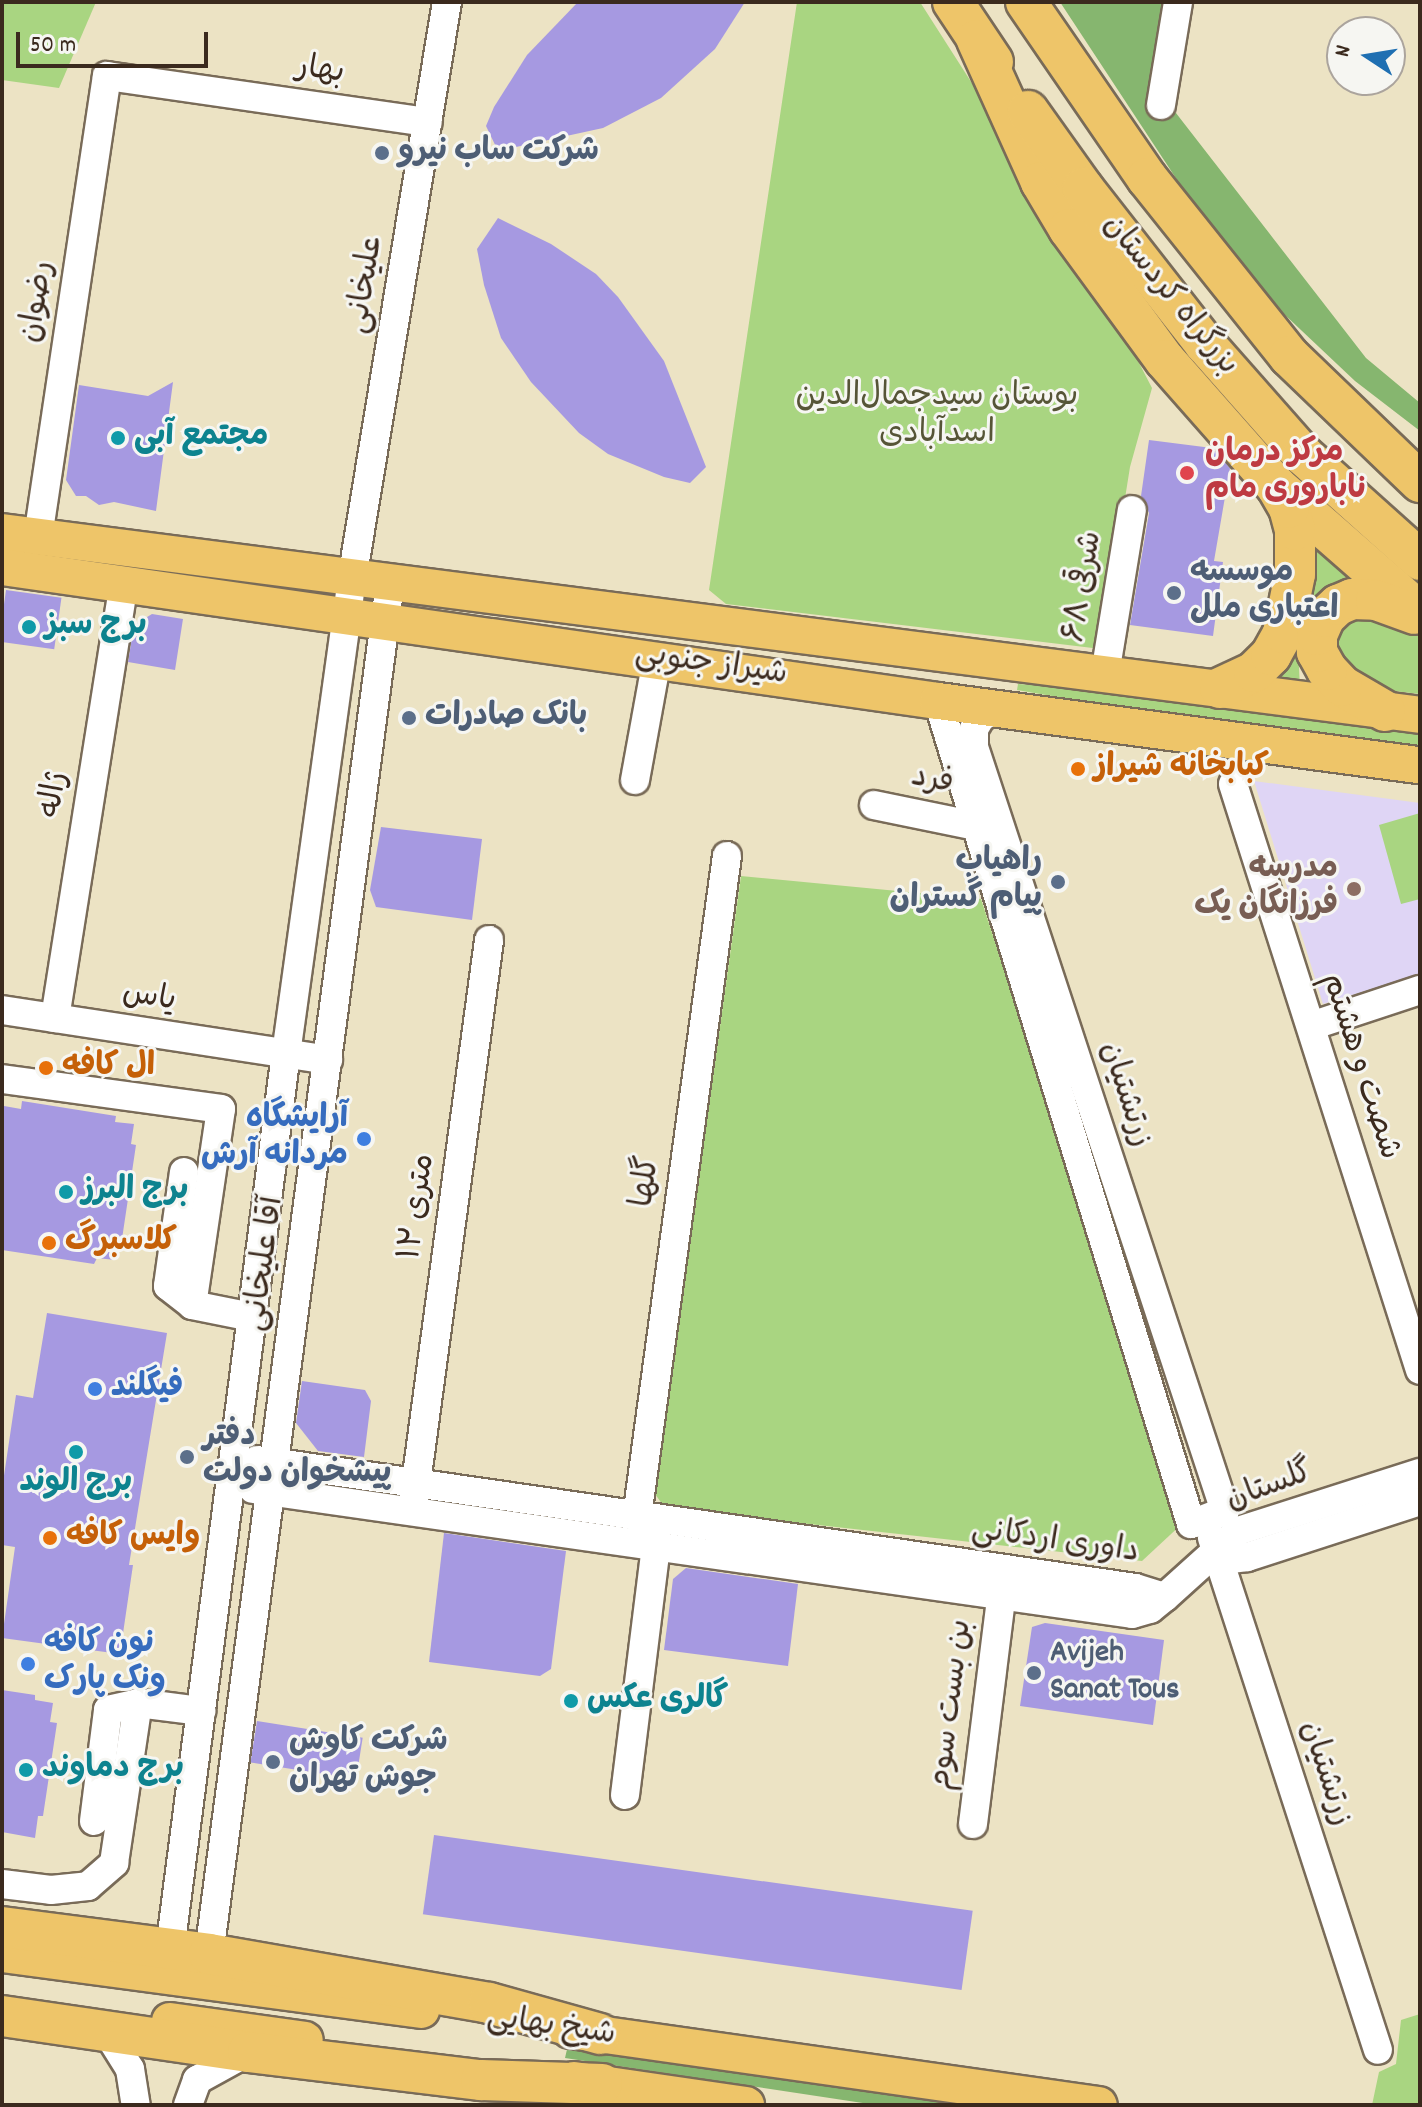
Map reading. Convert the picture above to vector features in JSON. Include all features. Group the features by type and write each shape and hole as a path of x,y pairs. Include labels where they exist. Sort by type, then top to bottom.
{"highway":[{"name":"بزرگراه کردستان","path":"953,2 1083,188 1205,344 1303,455 1420,560"},
{"name":"بزرگراه کردستان","path":"1026,2 1147,178 1289,356 1420,482"},
{"path":"977,40 1041,182 1069,229 1165,360 1276,486 1420,614"},
{"path":"1220,688 1254,672 1271,655 1283,633 1295,574 1295,530 1289,508 1276,486"},
{"path":"1403,713 1342,686 1327,670 1317,652 1317,635 1325,617 1338,605 1352,599 1376,600 1420,614"},
{"path":"2,1927 190,1952 489,2003 600,2034"},
{"path":"2,2016 245,2041 481,2080 602,2084"}],"main road":[{"name":"شیراز جنوبی","path":"2,532 1403,713"},
{"name":"شیراز جنوبی","path":"2,567 124,582 938,701 1420,765"},
{"name":"شیخ بهایی","path":"2,1954 1099,2105"},
{"path":"2,1998 245,2041"},
{"name":"شیخ بهایی","path":"602,2084 746,2105"}],"street":[{"name":"علیخانی","path":"352,579 447,2"},
{"path":"1161,105 1178,2"},
{"name":"بهار","path":"107,76 428,122"},
{"name":"رضوان","path":"38,537 107,76"},
{"name":"۶۸ شرقی","path":"1105,674 1132,510"},
{"name":"آقا علیخانی","path":"190,1952 194,1766 286,1054 352,579"},
{"name":"ژاله","path":"55,1018 124,582"},
{"name":"آقا علیخانی","path":"190,1952 233,1772 390,583"},
{"path":"635,780 657,659"},
{"name":"زرتشتیان","path":"938,701 1191,1524 1225,1511 974,747 974,729 981,717 993,711 1016,710"},
{"name":"شصت و هشتم","path":"1233,784 1420,1370"},
{"name":"فرد","path":"874,805 976,826"},
{"name":"گلها","path":"637,1517 727,856"},
{"name":"۱۲ متری","path":"412,1511 489,940"},
{"path":"1311,1026 1420,990"},
{"name":"یاس","path":"2,1010 328,1060"},
{"path":"2,1079 221,1109 192,1305"},
{"path":"184,1172 168,1286 192,1305 252,1317"},
{"name":"داوری اردکانی","path":"234,1456 637,1517 1002,1583 1132,1614 1150,1609 1216,1553"},
{"name":"گلستان","path":"1420,1473 1238,1531 1216,1553 1231,1559 1247,1557 1420,1501"},
{"name":"داوری اردکانی","path":"230,1486 656,1546 1002,1583"},
{"path":"625,1795 656,1546 637,1517"},
{"name":"زرتشتیان","path":"1207,1518 1378,2050"},
{"name":"بن بست سوم","path":"973,1824 1002,1583"},
{"path":"2,1884 51,1890 88,1886 114,1863 138,1703"},
{"path":"94,1821 108,1710 138,1703 201,1711"},
{"path":"194,1766 233,1772"},
{"path":"105,2029 130,2069 136,2105"},
{"path":"188,2105 197,2080 245,2041"}],"shaded area":[{"name":"مدرسه فرزانگان یک","path":"1254,781 1420,803 1420,974 1323,1004"}],"green space":[{"path":"2,2 96,2 59,88 2,80"},
{"name":"بوستان سیدجمال‌الدین اسدآبادی","path":"797,2 920,2 975,88 1017,172 1122,330 1152,388 1130,467 1101,649 726,604 709,590"},
{"path":"1060,2 1168,2 1155,86 1366,358 1420,403 1420,431 1355,381 1284,314 1187,195"},
{"path":"1308,542 1355,584 1298,647 1300,689 1263,681"},
{"path":"1346,613 1404,624 1420,635 1420,694 1384,690 1347,678 1328,634"},
{"path":"1018,684 1113,690 1420,731 1420,753 1139,711 1017,690"},
{"path":"1420,813 1420,899 1401,904 1379,825"},
{"path":"741,876 981,899 1184,1522 1142,1561 665,1508 655,1494"},
{"path":"1420,2014 1420,2105 1372,2105 1379,2072 1396,2064 1401,2020"},
{"path":"568,2045 1025,2105 876,2105 565,2058"}],"building":[{"path":"578,2 745,2 715,49 661,98 603,128 498,151 486,126 494,107 527,55"},
{"path":"498,218 551,244 596,274 618,297 664,361 706,467 690,483 664,477 608,454 579,433 531,382 501,338 484,285 477,249"},
{"name":"مجتمع آبی","path":"173,382 156,511 114,502 99,505 86,496 76,496 66,480 79,385 148,396"},
{"path":"1149,440 1212,448 1230,468 1214,561 1223,562 1213,636 1130,625 1149,513 1141,496"},
{"name":"برج سبز","path":"6,590 61,598 54,649 2,642"},
{"path":"152,614 183,619 175,670 128,662 134,625"},
{"path":"381,827 482,839 472,920 376,907 370,890"},
{"name":"برج البرز","path":"22,1101 116,1116 115,1122 134,1124 131,1144 136,1145 122,1239 116,1238 115,1260 97,1258 94,1264 2,1250 2,1117 4,1106 21,1109"},
{"path":"47,1313 167,1333 129,1565 133,1565 120,1654 2,1638 15,1547 2,1545 2,1489 16,1395 33,1398"},
{"path":"302,1381 365,1390 371,1401 364,1457 318,1451 296,1423"},
{"path":"444,1533 566,1551 551,1669 540,1676 429,1662"},
{"path":"686,1568 798,1584 788,1666 664,1650 673,1579"},
{"path":"1045,1623 1164,1640 1153,1725 1020,1706 1032,1627"},
{"name":"برج دماوند","path":"2,1690 35,1695 35,1700 53,1703 50,1722 57,1723 43,1816 38,1816 35,1838 2,1832"},
{"path":"257,1721 363,1738 356,1779 250,1762"},
{"path":"434,1835 973,1911 962,1990 423,1914"}],"place":[{"name":"شرکت ساب نیرو","path":"382,153"},
{"name":"مجتمع آبی","path":"118,438"},
{"name":"مرکز درمان ناباروری مام","path":"1187,473"},
{"name":"موسسه اعتباری ملل","path":"1174,593"},
{"name":"برج سبز","path":"29,627"},
{"name":"بانک صادرات","path":"409,718"},
{"name":"کبابخانه شیراز","path":"1078,769"},
{"name":"راهیاب پیام گستران","path":"1058,882"},
{"name":"مدرسه فرزانگان یک","path":"1354,889"},
{"name":"ال کافه","path":"46,1068"},
{"name":"آرایشگاه مردانه آرش","path":"364,1139"},
{"name":"برج البرز","path":"66,1192"},
{"name":"کلاسبرگ","path":"49,1243"},
{"name":"فیگلند","path":"95,1389"},
{"name":"برج الوند","path":"76,1452"},
{"name":"دفتر پیشخوان دولت","path":"187,1457"},
{"name":"وایس کافه","path":"50,1538"},
{"name":"نون کافه ونک پارک","path":"28,1664"},
{"name":"Avijeh Sanat Tous","path":"1034,1673"},
{"name":"گالری عکس","path":"571,1701"},
{"name":"شرکت کاوش جوش تهران","path":"273,1762"},
{"name":"برج دماوند","path":"26,1770"}]}
